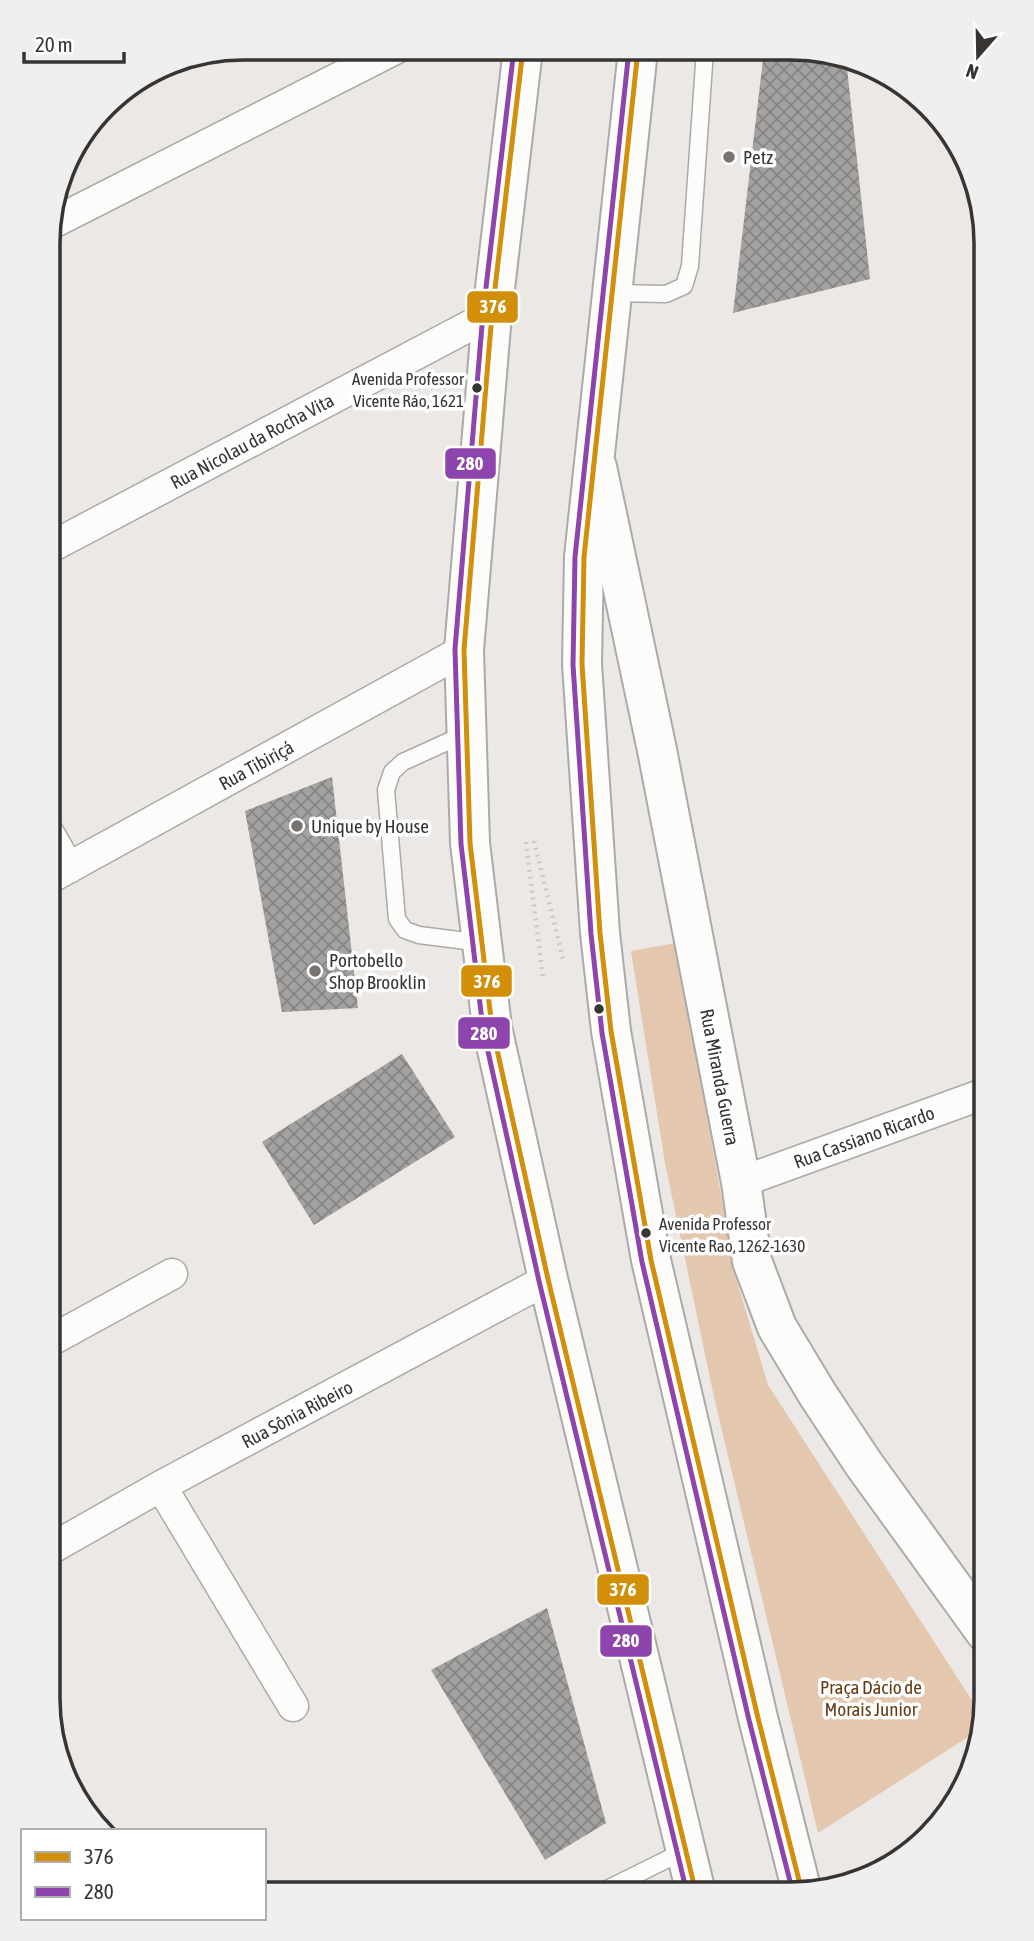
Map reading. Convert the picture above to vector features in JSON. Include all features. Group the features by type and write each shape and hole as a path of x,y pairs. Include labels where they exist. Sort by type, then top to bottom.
{"main road":[{"path":"522,60 492,314 464,650 470,843 492,1027 548,1279 693,1882"},
{"path":"637,60 584,557 582,664 600,933 608,1011 651,1260 799,1881"},
{"name":"Rua Miranda Guerra","path":"596,461 657,750 741,1182 752,1261 777,1327 863,1464 974,1617"}],"street":[{"path":"61,219 373,60"},
{"name":"Rua Nicolau da Rocha Vita","path":"60,542 492,314"},
{"name":"Rua Tibiriçá","path":"60,873 464,650"},
{"name":"Rua Cassiano Ricardo","path":"741,1182 974,1097"},
{"path":"60,1335 172,1274"},
{"name":"Rua Sônia Ribeiro","path":"60,1543 548,1279"},
{"path":"161,1486 293,1706"}],"lane":[{"path":"613,293 666,294 684,286 690,266 704,60"},
{"path":"467,733 403,762 392,772 386,790 397,919 405,930 419,935 482,943"},
{"path":"621,1882 684,1851"}],"path":[{"path":"526,842 543,978"},
{"path":"534,842 565,964"}],"green space":[{"name":"Praça Dácio de Morais Junior","path":"676,943 736,1278 768,1385 974,1704 971,1735 818,1833 714,1397 665,1163 631,951"}],"building":[{"path":"763,60 815,61 847,68 870,279 733,313"},
{"path":"332,777 358,1008 282,1012 245,811"},
{"path":"402,1054 455,1137 314,1225 262,1142"},
{"path":"547,1608 606,1823 545,1860 431,1670"}],"transit line":[{"name":"280","path":"513,60 483,313 455,649 461,844 483,1029 539,1281 684,1882"},
{"name":"376","path":"522,60 492,314 464,650 470,843 492,1027 548,1279 693,1882"},
{"name":"280","path":"628,60 575,557 573,665 591,934 602,1033 642,1262 749,1720 790,1882"},
{"name":"376","path":"637,60 584,557 582,664 600,933 611,1031 651,1260 758,1718 799,1881"}],"place":[{"name":"Petz","path":"729,157"},
{"name":"Avenida Professor Vicente Ráo, 1621","path":"477,388"},
{"name":"Unique by House","path":"297,826"},
{"name":"Portobello Shop Brooklin","path":"315,971"},
{"name":"Avenida Professor Vicente Rao, 1262-1630","path":"646,1233"}]}
